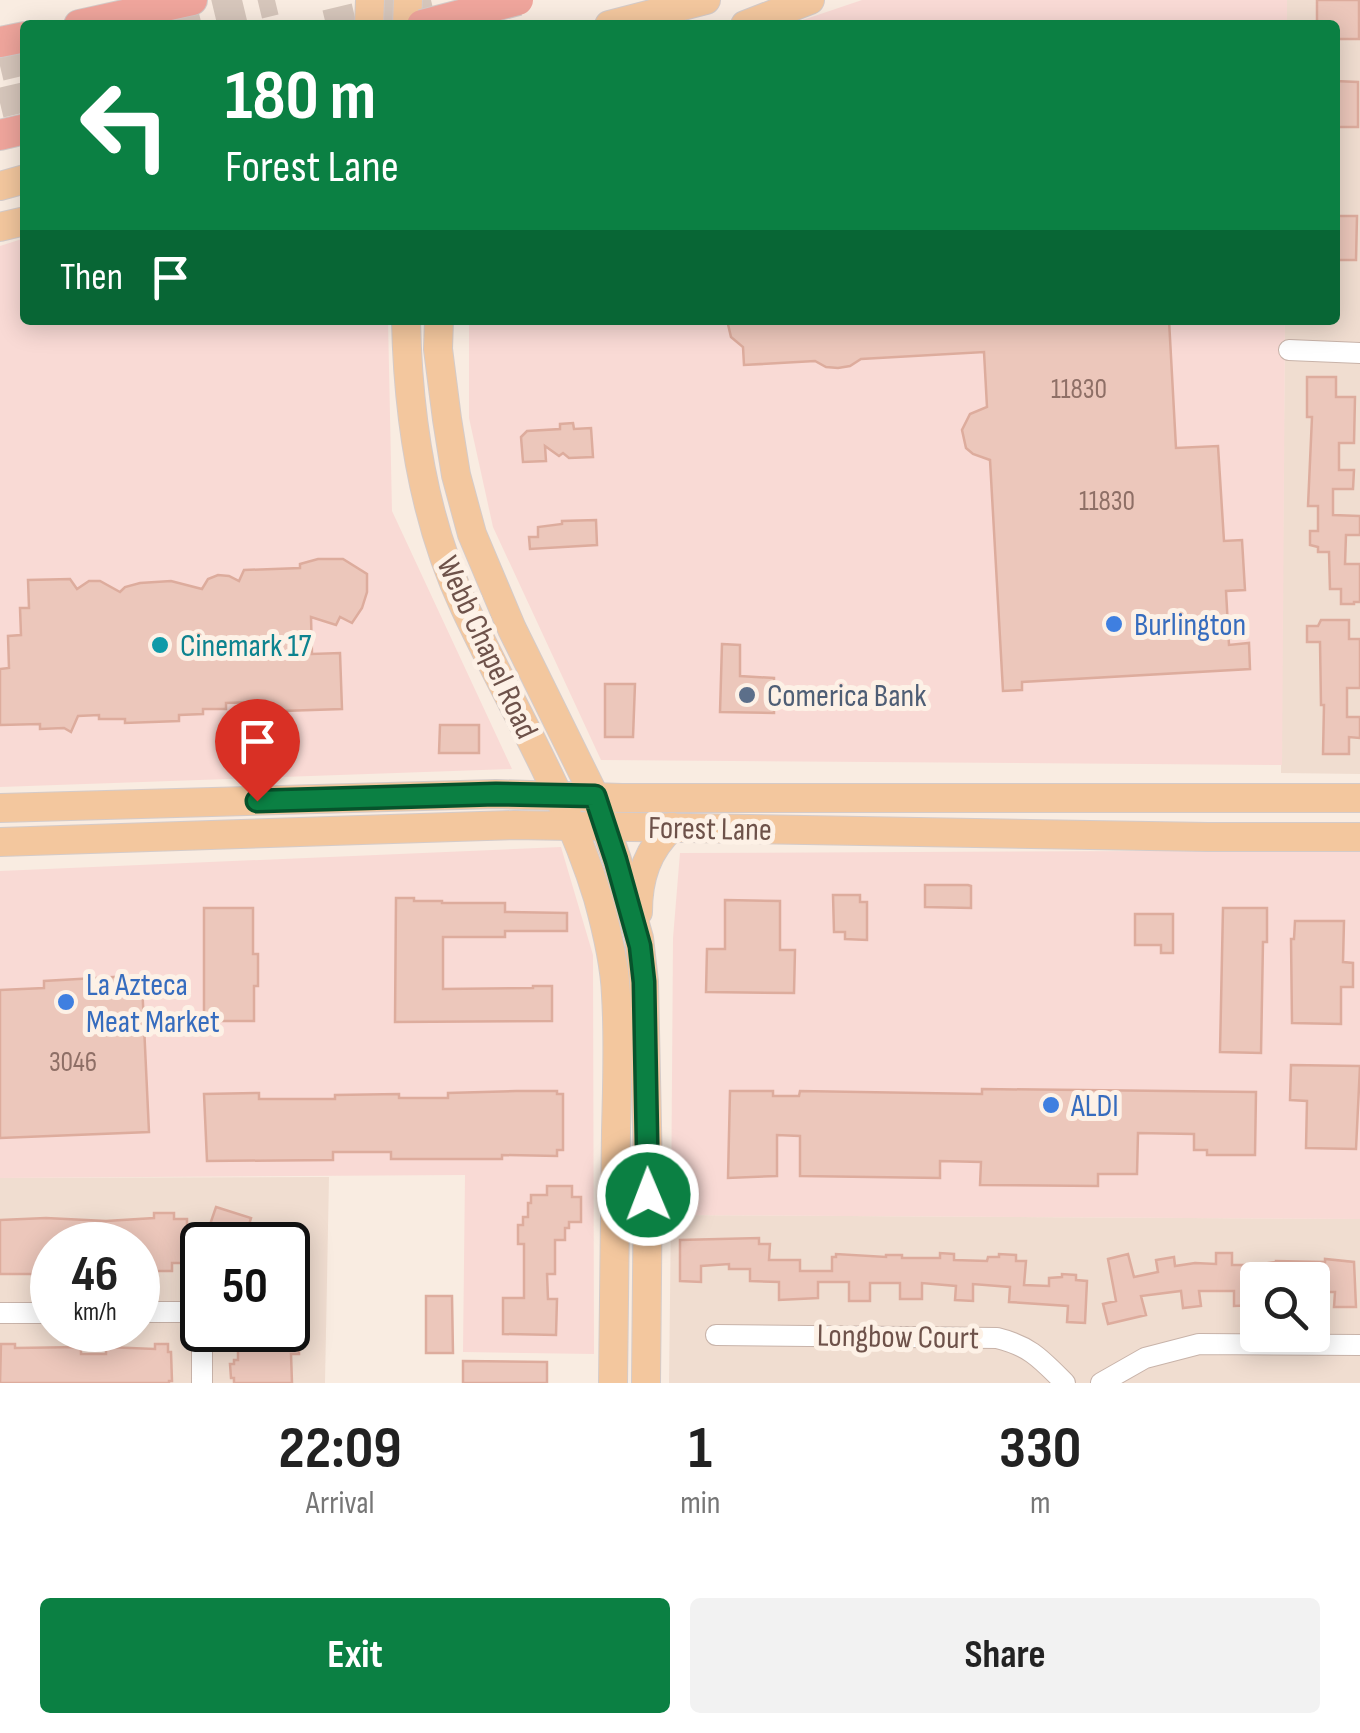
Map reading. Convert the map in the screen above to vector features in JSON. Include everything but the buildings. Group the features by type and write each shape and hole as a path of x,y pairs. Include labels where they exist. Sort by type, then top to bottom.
{"highway":[{"path":"102,20 192,0"},
{"path":"441,20 518,0"}],"main road":[{"path":"628,20 705,0"},
{"path":"758,20 810,0"},
{"name":"Webb Chapel Road","path":"406,325 412,416 431,513 447,564 572,826 598,902 612,964 617,1065 613,1383"},
{"name":"Webb Chapel Road","path":"438,325 456,475 472,534 512,629 595,796 638,938 644,982 646,1062 646,1383"},
{"path":"412,416 446,408"},
{"name":"Forest Lane","path":"0,808 496,794 1360,798"},
{"path":"992,833 994,797"},
{"path":"806,798 806,829"},
{"path":"1208,837 1210,798"},
{"path":"176,803 177,837"},
{"name":"Forest Lane","path":"0,842 514,825 1360,837"},
{"path":"638,938 642,876 649,854 672,827"},
{"path":"617,1065 646,1062"}],"street":[{"path":"1289,350 1360,353"},
{"path":"0,1313 30,1312"},
{"path":"160,1312 202,1312 202,1383"},
{"name":"Longbow Court","path":"716,1335 997,1338 1037,1354 1064,1383"},
{"path":"1101,1383 1144,1358 1198,1344 1360,1345"}],"shaded area":[{"path":"862,0 1287,0 1287,20 803,20"},
{"path":"1287,0 1360,0 1360,774 1281,773 1285,325 1340,325 1340,20 1287,20"},
{"path":"20,240 20,325 388,325 392,511 512,769 0,787 0,246"},
{"path":"469,325 1285,325 1282,765 601,760 493,527 469,418"},
{"path":"561,847 593,955 594,1354 463,1352 465,1175 0,1178 0,871"},
{"path":"1360,850 1360,1219 671,1215 673,938 680,853"},
{"path":"329,1177 325,1383 0,1383 0,1178"},
{"path":"671,1215 1360,1219 1360,1383 669,1383"}],"tunnel":[{"path":"192,20 275,0"},
{"path":"347,20 431,0"},
{"path":"0,66 20,61"},
{"path":"0,103 20,98"}],"place":[{"name":"Burlington","path":"1114,624"},
{"name":"Cinemark 17","path":"160,645"},
{"name":"Comerica Bank","path":"747,695"},
{"name":"La Azteca Meat Market","path":"66,1002"},
{"name":"ALDI","path":"1051,1105"}],"route":[{"path":"257,801 496,794 595,796 640,946 648,1195"}]}
